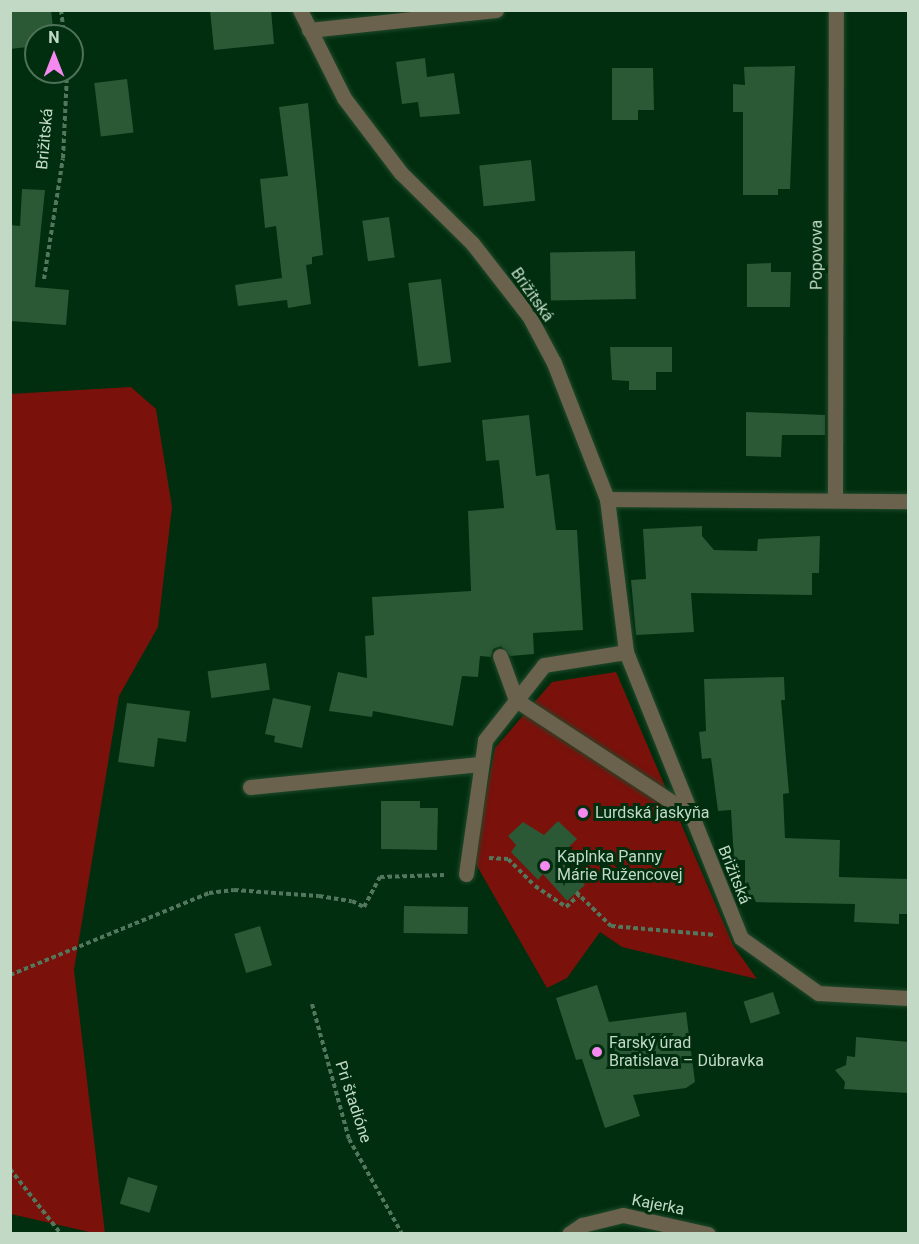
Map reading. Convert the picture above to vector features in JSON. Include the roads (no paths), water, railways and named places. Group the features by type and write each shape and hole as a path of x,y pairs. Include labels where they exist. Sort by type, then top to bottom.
{"street":[{"name":"Brižitská","path":"300,10 344,98 398,169 472,243 529,316 554,363 607,499 626,652 741,938 819,993 909,998"},
{"path":"309,30 496,10"},
{"name":"Popovova","path":"835,500 836,10"},
{"path":"607,499 909,501"},
{"path":"466,874 485,740 543,665 626,652"},
{"path":"500,656 516,700 689,813"},
{"path":"250,788 480,764"},
{"name":"Kajerka","path":"569,1233 582,1225 623,1215 708,1233"}],"place":[{"name":"Lurdská jaskyňa","path":"583,813"},
{"name":"Kaplnka Panny Márie Ružencovej","path":"545,866"},
{"name":"Farský úrad Bratislava – Dúbravka","path":"597,1052"}]}
